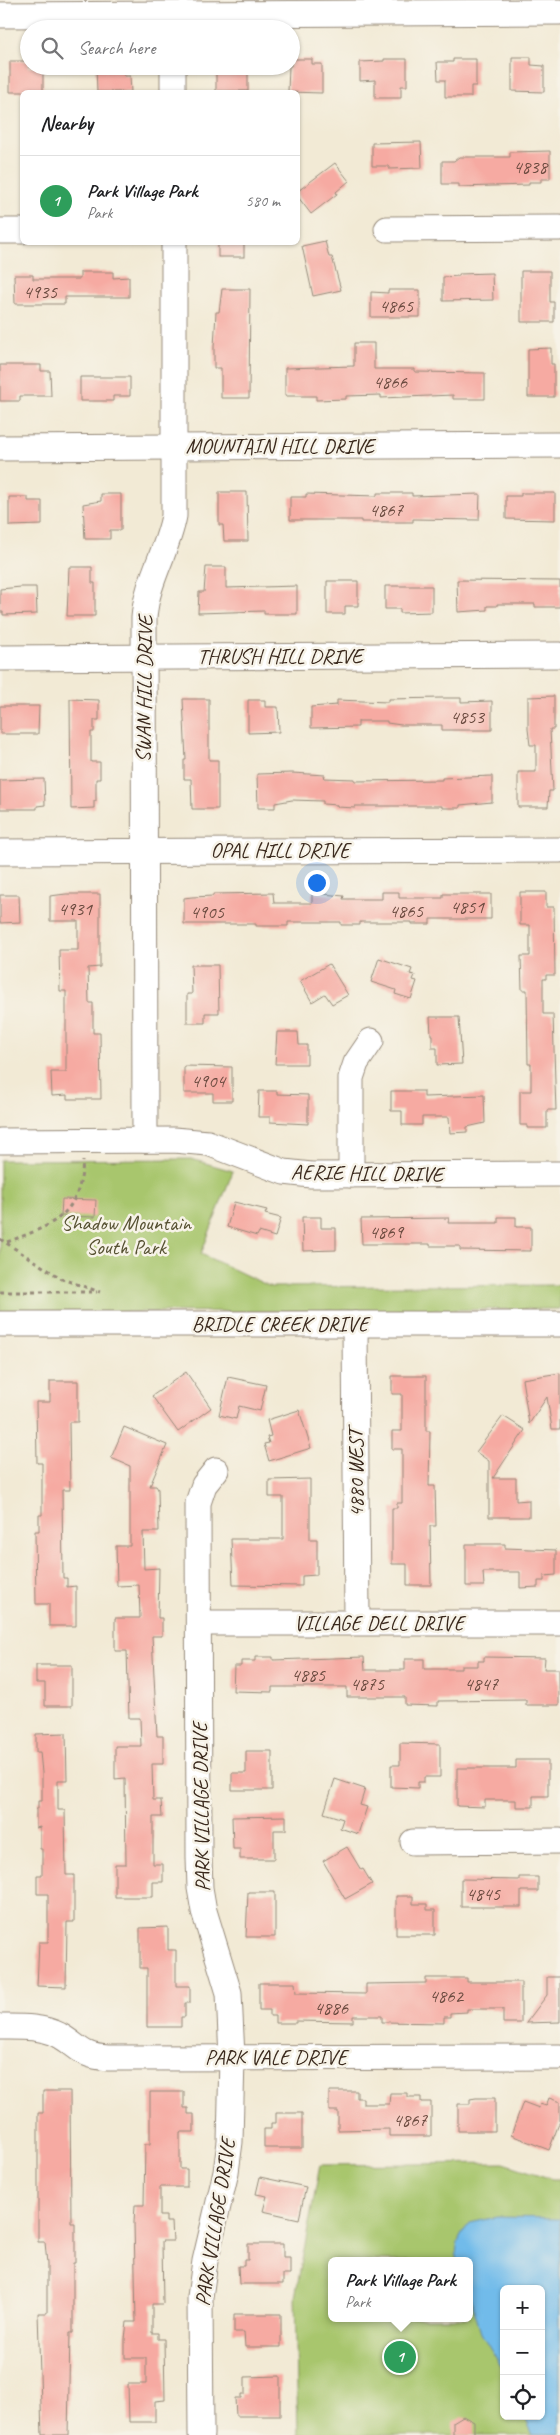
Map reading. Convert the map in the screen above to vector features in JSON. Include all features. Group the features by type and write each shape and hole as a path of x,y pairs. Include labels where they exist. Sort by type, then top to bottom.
{"street":[{"path":"0,15 560,12"},
{"path":"173,75 173,90"},
{"path":"387,229 560,228"},
{"path":"0,231 20,231"},
{"name":"SWAN HILL DRIVE","path":"145,1140 143,657 146,598 152,577 170,537 174,516 174,245"},
{"name":"MOUNTAIN HILL DRIVE","path":"0,448 560,444"},
{"name":"THRUSH HILL DRIVE","path":"0,658 560,654"},
{"name":"OPAL HILL DRIVE","path":"0,852 560,850"},
{"path":"351,1175 351,1078 356,1063 371,1041"},
{"name":"AERIE HILL DRIVE","path":"0,1140 145,1140 208,1143 284,1172 311,1175 560,1174"},
{"name":"BRIDLE CREEK DRIVE","path":"0,1324 560,1324"},
{"name":"4880 WEST","path":"355,1324 357,1622"},
{"name":"PARK VILLAGE DRIVE","path":"201,2435 200,2297 205,2261 226,2172 230,2142 232,2058 229,1993 208,1926 200,1888 198,1503 204,1485 216,1470"},
{"name":"VILLAGE DELL DRIVE","path":"199,1623 560,1623"},
{"path":"413,1842 560,1842"},
{"name":"PARK VALE DRIVE","path":"0,2027 44,2030 60,2036 81,2052 92,2057 560,2057"}],"path":[{"path":"7,1242 57,1220 68,1210 78,1191 83,1156"},
{"path":"0,1239 62,1280 100,1292 0,1292"}],"green space":[{"name":"Shadow Mountain South Park","path":"191,1159 233,1171 201,1254 271,1287 560,1285 560,1309 0,1313 0,1160"},
{"path":"504,2163 552,2179 560,2179 560,2435 298,2435 295,2297 320,2165"}],"water":[{"path":"497,2217 560,2218 560,2435 533,2435 526,2420 545,2420 545,2285 500,2285 500,2364 481,2333 473,2306 473,2257 457,2257 456,2250 461,2236 470,2223"}],"building":[{"path":"512,57 531,57 531,65 544,66 544,92 512,91"},
{"path":"300,59 312,59 312,64 322,64 322,93 288,90 289,75 300,75"},
{"path":"384,59 407,59 407,86 401,86 401,98 375,98 375,80 360,81 360,62 384,61"},
{"path":"453,59 476,59 476,86 471,86 471,97 445,97 445,80 438,80 437,62 453,62"},
{"path":"10,61 20,61 20,75 43,75 43,90 10,92"},
{"path":"96,75 130,76 131,90 97,90"},
{"path":"216,75 248,75 248,90 216,90"},
{"path":"421,142 422,168 389,169 389,166 372,166 372,143"},
{"path":"550,151 550,179 541,179 541,182 529,182 529,185 459,187 459,184 442,184 442,161 454,161 459,157 510,157 510,152"},
{"path":"335,163 349,181 336,192 337,194 311,214 300,200 300,189"},
{"path":"325,241 329,257 332,257 341,290 313,296 302,246"},
{"path":"218,245 244,245 244,257 218,257"},
{"path":"521,271 550,271 550,302 554,302 554,322 521,322"},
{"path":"80,272 113,272 113,278 129,277 129,297 65,297 65,304 15,304 14,275 33,275 33,279 80,279"},
{"path":"492,273 493,300 443,301 443,277 459,276 459,274"},
{"path":"222,289 250,289 249,398 221,398 221,368 214,368 214,347 216,312 219,312"},
{"path":"388,290 420,290 420,317 371,317 371,292 388,293"},
{"path":"354,343 374,343 374,369 415,369 415,372 485,373 485,399 453,399 453,395 381,398 381,395 346,396 346,399 316,400 316,396 285,396 285,368 354,366"},
{"path":"551,348 551,364 554,364 554,397 528,397 528,349"},
{"path":"0,365 41,365 41,371 50,371 51,396 20,396 20,401 0,401"},
{"path":"80,377 130,377 130,396 113,396 113,401 80,401"},
{"path":"219,492 247,492 248,541 224,541 223,525 219,525"},
{"path":"377,493 412,493 412,496 480,494 479,520 413,519 413,522 361,522 361,520 290,520 290,497 306,497 306,494 377,496"},
{"path":"521,493 555,493 555,520 506,519 506,496 521,496"},
{"path":"101,494 121,494 121,530 110,530 110,539 85,539 83,504 101,501"},
{"path":"9,497 28,497 28,501 42,501 42,525 9,526"},
{"path":"69,567 92,567 92,583 95,583 95,616 67,616"},
{"path":"206,567 226,567 226,588 297,586 297,614 264,614 264,611 198,613 199,592 204,592"},
{"path":"457,580 560,581 560,607 535,607 535,604 497,604 497,606 487,606 487,610 458,612"},
{"path":"327,581 358,581 358,606 345,606 345,614 327,614"},
{"path":"385,586 432,586 432,612 400,613 400,609 385,609"},
{"path":"36,587 37,614 3,615 3,612 0,612 0,589"},
{"path":"554,696 554,729 550,729 553,791 549,791 548,807 518,807 518,772 536,772 536,745 530,745 528,729 528,697"},
{"path":"461,698 461,702 492,701 492,730 442,730 442,725 401,725 387,723 387,721 358,721 358,727 311,728 311,707 337,705 337,700 388,702 388,699"},
{"path":"70,699 99,700 99,720 94,720 94,732 91,732 91,762 100,762 100,779 96,779 96,801 94,801 94,808 71,809"},
{"path":"183,699 209,699 209,760 218,760 218,809 192,809 191,779 184,779 184,760 186,760"},
{"path":"248,700 265,700 265,707 278,707 279,732 248,733"},
{"path":"0,706 39,706 38,734 0,734"},
{"path":"292,773 325,775 324,778 355,779 355,781 442,780 442,778 492,776 492,802 460,805 460,808 442,808 442,806 355,806 355,808 323,804 323,801 292,800 275,803 275,808 258,808 257,774"},
{"path":"44,779 45,805 37,806 37,809 0,809 0,780"},
{"path":"382,892 399,892 399,898 443,898 443,894 491,894 491,919 430,919 430,924 360,922 360,925 341,925 341,922 288,922 288,926 256,926 256,924 184,924 184,898 213,896 213,894 273,893 274,903 312,903 312,893 344,896 343,899 382,899"},
{"path":"520,892 546,892 546,907 554,907 555,975 546,975 546,979 543,979 543,1014 553,1014 556,1110 547,1110 547,1128 527,1128 527,1125 520,1125 520,1091 531,1091 531,1064 528,1064 527,990 522,990 521,956 530,956 530,925 520,925"},
{"path":"100,894 100,967 88,968 89,1003 93,1003 93,1033 100,1033 101,1099 67,1099 67,1095 52,1096 51,1072 66,1072 66,991 60,991 59,950 78,950 78,921 50,921 50,896"},
{"path":"0,895 19,895 20,922 0,923"},
{"path":"379,958 412,969 410,974 415,975 413,980 417,981 411,999 395,994 396,990 371,982"},
{"path":"329,964 348,995 332,1004 325,994 312,1002 300,981"},
{"path":"191,965 218,965 219,1013 205,1013 205,1023 187,1023 187,994 192,994"},
{"path":"430,1017 459,1017 462,1064 437,1065 437,1048 432,1048"},
{"path":"277,1032 298,1032 299,1045 307,1045 307,1064 275,1064"},
{"path":"184,1066 232,1067 232,1101 213,1101 213,1093 184,1093"},
{"path":"259,1091 277,1091 277,1094 308,1095 308,1124 270,1122 270,1117 258,1117"},
{"path":"391,1091 424,1091 424,1097 484,1095 485,1123 467,1127 467,1132 450,1133 449,1117 422,1117 422,1125 402,1125 402,1111 391,1111"},
{"path":"62,1199 96,1200 95,1217 61,1216"},
{"path":"234,1202 267,1210 265,1214 281,1218 275,1237 259,1232 257,1236 227,1227"},
{"path":"302,1217 321,1217 321,1228 336,1228 336,1250 303,1251"},
{"path":"498,1217 516,1217 516,1227 531,1227 531,1251 460,1250 460,1246 430,1246 430,1244 362,1244 361,1219 449,1218 448,1223 498,1223"},
{"path":"186,1372 211,1408 178,1432 152,1396"},
{"path":"560,1373 560,1429 552,1429 547,1397 529,1424 522,1379"},
{"path":"392,1376 426,1376 426,1431 430,1431 429,1486 435,1486 436,1526 430,1526 431,1585 407,1585 407,1564 392,1564 392,1508 397,1508 397,1503 402,1503 402,1449 392,1449 392,1431 402,1431 402,1394 392,1394"},
{"path":"228,1377 266,1385 260,1411 239,1406 236,1419 219,1415"},
{"path":"50,1381 78,1381 78,1422 69,1422 70,1490 62,1490 63,1578 67,1578 67,1587 76,1586 76,1626 49,1626 49,1604 36,1604 35,1531 39,1531 39,1515 42,1515 42,1463 37,1463 36,1402 50,1402"},
{"path":"299,1410 311,1448 269,1461 264,1444 269,1443 267,1437 271,1436 267,1420"},
{"path":"503,1416 525,1430 493,1478 516,1478 516,1501 529,1500 529,1517 489,1517 489,1461 476,1452"},
{"path":"124,1427 167,1445 150,1486 156,1486 158,1489 159,1532 143,1532 144,1569 159,1568 158,1618 162,1618 162,1636 152,1636 157,1736 163,1736 163,1764 152,1764 153,1800 161,1800 162,1817 153,1817 153,1864 163,1864 163,1882 153,1882 153,1897 115,1897 115,1864 126,1864 125,1778 115,1779 115,1746 141,1746 140,1718 129,1718 127,1651 115,1651 115,1618 140,1618 139,1585 117,1586 116,1546 130,1546 130,1466 111,1458"},
{"path":"310,1479 310,1539 317,1539 317,1575 302,1576 302,1586 233,1585 231,1539 283,1539 283,1497 269,1497 269,1480"},
{"path":"466,1544 505,1544 505,1548 556,1550 556,1575 544,1576 544,1581 538,1581 538,1587 520,1588 520,1572 483,1572 484,1586 466,1586"},
{"path":"255,1657 273,1657 273,1660 364,1657 365,1670 405,1670 405,1659 424,1659 424,1669 461,1669 461,1666 478,1666 478,1661 484,1661 484,1657 545,1658 544,1669 559,1669 559,1705 526,1705 526,1700 438,1701 438,1706 405,1705 405,1697 347,1697 347,1687 272,1687 272,1692 233,1691 234,1666 241,1666 241,1661 255,1661"},
{"path":"36,1665 72,1665 72,1706 45,1706 45,1683 36,1683"},
{"path":"66,1733 67,1780 58,1780 58,1810 65,1810 66,1875 74,1875 74,1922 67,1922 66,1987 37,1986 39,1942 48,1942 48,1894 37,1894 37,1875 42,1875 42,1849 40,1849 40,1827 36,1828 36,1809 38,1809 38,1801 42,1801 42,1773 40,1752 36,1752 36,1734"},
{"path":"400,1743 440,1744 440,1777 424,1777 424,1782 418,1782 418,1788 391,1787 391,1765 400,1765"},
{"path":"246,1751 272,1751 272,1790 232,1790 232,1773 246,1773"},
{"path":"516,1760 548,1760 548,1796 533,1796 533,1807 516,1807 516,1800 485,1800 485,1807 457,1806 457,1768 516,1768"},
{"path":"335,1779 365,1789 360,1805 367,1807 358,1834 340,1828 343,1819 324,1813"},
{"path":"286,1816 286,1830 274,1830 274,1859 240,1859 240,1849 233,1849 232,1817"},
{"path":"347,1847 372,1884 345,1899 323,1861"},
{"path":"519,1877 538,1877 538,1891 521,1891 521,1907 461,1907 461,1879 519,1880"},
{"path":"248,1892 275,1892 275,1937 246,1937"},
{"path":"396,1896 413,1896 413,1904 427,1904 427,1910 435,1910 435,1935 396,1935"},
{"path":"168,1927 168,1950 176,1950 176,1986 190,1986 190,2003 185,2003 185,2017 181,2017 181,2027 147,2027 147,1968 140,1968 140,1928"},
{"path":"547,1977 560,1977 560,2022 526,2023 547,1995"},
{"path":"426,1978 467,1978 467,1982 521,1982 521,2023 503,2023 503,2009 467,2009 467,2012 450,2013 450,2017 444,2017 444,2023 382,2022 382,2016 353,2016 353,2022 296,2021 296,2023 275,2023 275,2016 270,2016 270,2010 259,2010 259,1983 295,1983 296,1993 366,1994 366,1984 426,1983"},
{"path":"43,2091 70,2091 71,2223 75,2223 75,2263 73,2263 73,2333 70,2333 68,2435 42,2435 38,2313 47,2313 47,2264 45,2242 38,2242 38,2113 43,2113"},
{"path":"329,2091 357,2091 357,2098 363,2098 363,2104 389,2104 390,2093 407,2093 407,2097 421,2097 421,2102 431,2102 431,2136 389,2136 389,2129 338,2130 338,2111 329,2111"},
{"path":"150,2092 184,2092 184,2108 188,2108 188,2114 194,2114 194,2132 180,2132 180,2169 187,2169 187,2187 160,2187 160,2216 166,2216 166,2222 172,2222 173,2241 162,2241 163,2304 152,2304 152,2333 158,2333 158,2339 164,2339 165,2400 155,2401 155,2422 129,2422 128,2384 146,2384 146,2358 125,2358 125,2339 127,2322 136,2322 135,2205 144,2205 145,2144 150,2144"},
{"path":"495,2098 495,2131 458,2131 458,2104 470,2104 470,2099"},
{"path":"549,2098 560,2102 560,2121 549,2150 511,2135 523,2102 539,2108 540,2104 546,2106"},
{"path":"276,2113 302,2113 302,2148 264,2148 264,2129 271,2129 271,2123 276,2123"},
{"path":"260,2177 306,2187 299,2219 263,2211 267,2196 256,2194"},
{"path":"248,2244 283,2244 283,2258 290,2258 290,2274 283,2274 283,2284 239,2284 238,2266 244,2266 244,2260 248,2260"},
{"path":"234,2314 281,2314 281,2347 245,2347 244,2332 234,2332"},
{"path":"280,2376 280,2416 236,2416 235,2398 241,2398 241,2394 245,2394 245,2377"},
{"path":"463,2416 474,2422 474,2435 453,2435 453,2422"}],"place":[{"name":"Park Village Park","path":"400,2357"}]}
